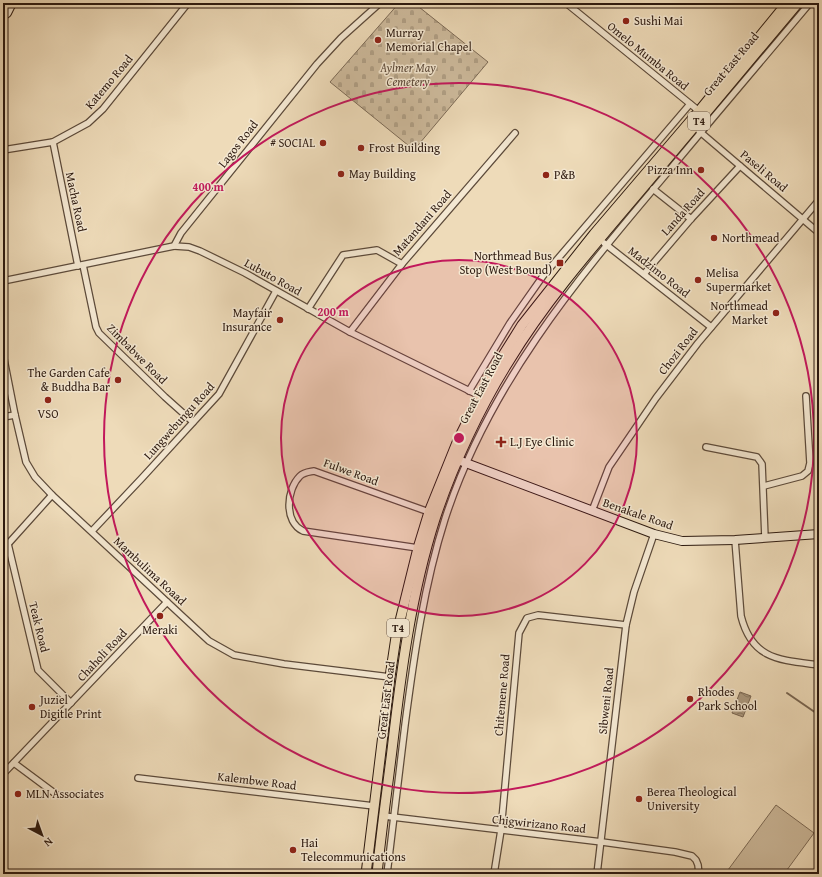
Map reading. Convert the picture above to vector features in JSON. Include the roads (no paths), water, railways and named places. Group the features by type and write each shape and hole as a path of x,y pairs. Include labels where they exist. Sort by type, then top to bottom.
{"main road":[{"name":"Great East Road","path":"600,239 699,111 787,3"},
{"name":"Great East Road","path":"366,874 396,637 418,548 429,512 458,440 483,398 502,357 522,324 659,175 698,129 798,3"},
{"name":"Great East Road","path":"377,874 400,681 408,633 426,552 436,517 462,462 483,398"}],"street":[{"path":"3,16 12,3"},
{"name":"Katemo Road","path":"3,150 53,142 77,130 96,116 188,3"},
{"name":"Lagos Road","path":"174,246 181,233 317,64 341,38 380,3"},
{"name":"Omelo Mumba Road","path":"566,3 699,111"},
{"path":"698,129 810,3"},
{"path":"470,391 510,323 543,276 690,104"},
{"name":"Paseli Road","path":"698,129 819,233"},
{"name":"Matandani Road","path":"350,332 402,264 515,133"},
{"name":"Macha Road","path":"53,142 81,266"},
{"name":"Landa Road","path":"644,274 691,219 740,166"},
{"path":"387,874 417,637 428,584 462,462 514,372 564,298 600,239 653,189 659,175"},
{"path":"653,189 691,219"},
{"name":"Chozi Road","path":"592,511 609,468 656,398 711,327 819,200"},
{"name":"Madzimo Road","path":"600,239 711,327"},
{"path":"3,281 174,246"},
{"name":"Lubuto Road","path":"174,246 190,248 245,273 350,332 483,398"},
{"path":"308,309 343,255 377,250 402,264"},
{"name":"Zimbabwe Road","path":"81,266 96,328 99,333 193,422"},
{"name":"Lungwebungu Road","path":"92,531 219,394 276,291"},
{"name":"Mambulima Roaad","path":"3,354 15,415 29,468 40,483 52,495 209,641 234,655 284,664 390,677"},
{"path":"764,486 802,476 808,471 810,463 806,396"},
{"path":"3,417 15,415"},
{"path":"706,447 757,457 762,464 765,538"},
{"name":"Benakale Road","path":"462,462 654,534 679,541 735,540 819,534"},
{"name":"Fulwe Road","path":"418,548 303,531 292,523 290,517 289,499 300,475 306,472 314,471 429,512"},
{"path":"5,544 52,495"},
{"name":"Sibweni Road","path":"597,874 602,842 626,625 634,592 654,534"},
{"path":"735,540 741,616 750,639 763,652 772,656 819,665"},
{"name":"Teak Road","path":"5,544 38,670 72,703"},
{"name":"Chaholi Road","path":"3,774 167,602"},
{"name":"Chitemene Road","path":"494,874 501,830 519,633 527,618 538,615 626,625"},
{"path":"14,763 57,795"},
{"name":"Kalembwe Road","path":"138,778 374,806"},
{"name":"Chigwirizano Road","path":"384,816 676,852 692,856 698,865 699,874"}],"water":[{"path":"740,692 751,696 743,717 732,713"}],"waterway":[{"path":"787,693 819,715"}],"place":[{"name":"Sushi Mai","path":"626,21"},
{"name":"Murray Memorial Chapel","path":"378,40"},
{"name":"# SOCIAL","path":"323,143"},
{"name":"Frost Building","path":"361,148"},
{"name":"Pizza Inn","path":"701,170"},
{"name":"May Building","path":"341,174"},
{"name":"P&B","path":"546,175"},
{"name":"Northmead","path":"714,238"},
{"name":"Northmead Bus Stop (West Bound)","path":"560,263"},
{"name":"Melisa Supermarket","path":"698,280"},
{"name":"Northmead Market","path":"776,313"},
{"name":"Mayfair Insurance","path":"280,320"},
{"name":"The Garden Cafe & Buddha Bar","path":"118,380"},
{"name":"VSO","path":"48,400"},
{"name":"L.J Eye Clinic","path":"501,442"},
{"name":"Meraki","path":"160,616"},
{"name":"Rhodes Park School","path":"690,699"},
{"name":"Juziel Digitle Print","path":"32,707"},
{"name":"MLN Associates","path":"18,794"},
{"name":"Berea Theological University","path":"639,799"},
{"name":"Hai Telecommunications","path":"293,850"}],"park label":[{"name":"Aylmer May Cemetery","path":"408,75"}]}
